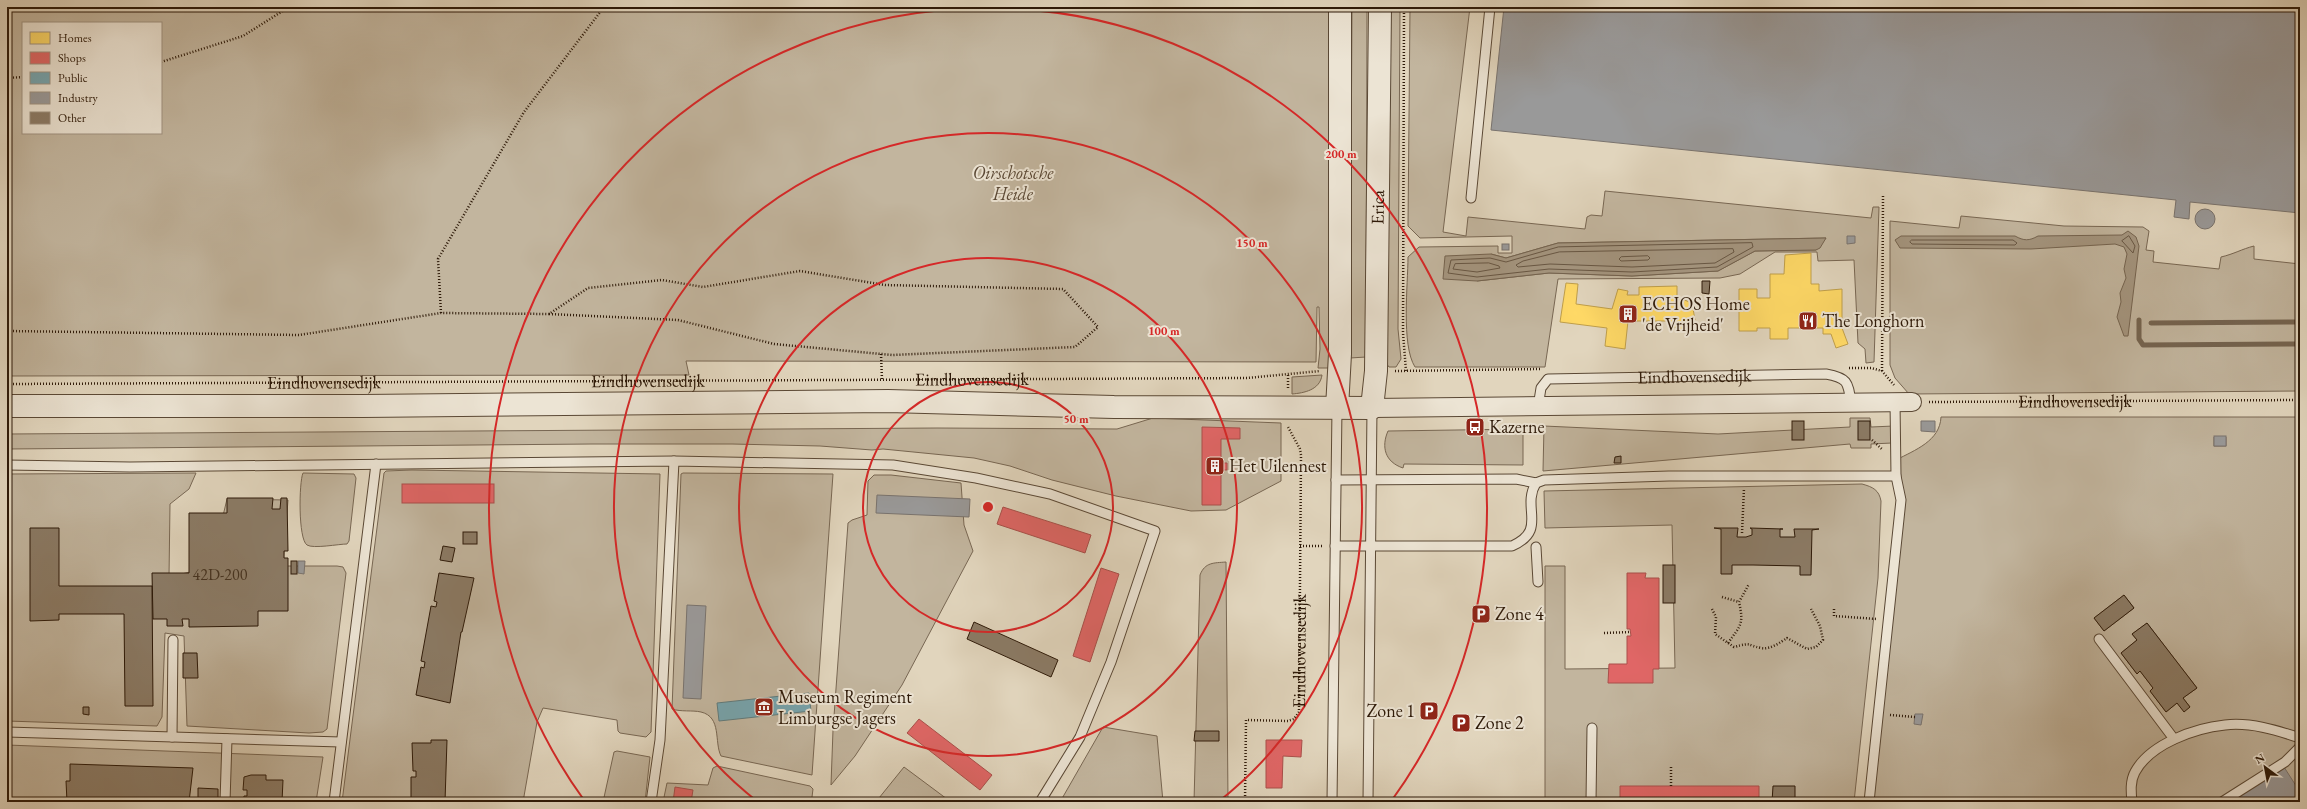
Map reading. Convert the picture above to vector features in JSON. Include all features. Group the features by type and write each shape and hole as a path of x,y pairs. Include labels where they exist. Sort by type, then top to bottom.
{"street":[{"name":"Erica","path":"1337,408 1340,7"},
{"name":"Erica","path":"1372,408 1376,371 1380,7"},
{"name":"Eindhovensedijk","path":"7,406 363,406 888,401 1114,407 1372,408 1904,402"}],"lane":[{"path":"1470,198 1490,7"},
{"name":"Eindhovensedijk","path":"1538,407 1541,388 1548,379 1818,374 1841,377 1848,384 1851,403"},
{"path":"1869,802 1901,500 1896,476 1904,402"},
{"path":"1332,802 1337,408"},
{"path":"1368,802 1372,547 1372,408"},
{"path":"652,802 660,740 674,461"},
{"path":"7,466 130,467 674,461 894,466 976,478 1050,494 1155,531 1110,662 1080,737 1040,802"},
{"path":"334,802 376,464"},
{"path":"1336,480 1516,479 1536,483 1544,480 1561,479 1744,476 1896,476"},
{"path":"1335,546 1512,546 1525,540 1531,531 1532,490 1536,483"},
{"path":"1525,540 1541,547 1538,582"},
{"path":"2099,639 2174,739"},
{"path":"172,737 173,640"},
{"path":"2132,802 2131,787 2135,772 2145,760 2174,739 2194,731 2226,724 2267,728 2300,738"},
{"path":"1591,802 1592,728"},
{"path":"7,732 341,742"},
{"path":"225,802 227,739"},
{"path":"2222,802 2285,762 2300,747"}],"path":[{"path":"162,62 243,36 289,7"},
{"path":"441,313 438,259 524,112 604,7"},
{"name":"Erica","path":"1404,7 1402,333 1406,371"},
{"path":"7,78 22,77"},
{"path":"1882,371 1883,196"},
{"path":"7,331 299,335 441,313 549,314 678,320 774,344 881,354 1075,347 1098,328 1063,289 885,285 800,272 703,286 662,280 588,288 549,314"},
{"path":"881,354 882,380"},
{"path":"1376,371 1528,368"},
{"name":"Eindhovensedijk","path":"7,384 1247,378 1322,371 1338,371"},
{"name":"Eindhovensedijk","path":"1245,802 1246,720 1288,721 1294,720 1299,712 1300,449 1287,425 1288,375"},
{"name":"Eindhovensedijk","path":"1904,402 2300,400"},
{"path":"1742,533 1744,476"},
{"path":"1300,546 1335,546"},
{"path":"1728,643 1743,619 1739,602 1749,584"},
{"path":"1722,597 1739,602"},
{"path":"1712,609 1716,617 1715,634 1734,647 1749,643 1761,648 1766,648 1788,638 1807,649 1816,646 1823,640 1823,633 1811,609"},
{"path":"1834,610 1834,616 1888,620"},
{"path":"1604,633 1630,632"},
{"path":"1878,714 1915,717"},
{"path":"1671,767 1671,786"}],"green space":[{"name":"Oirschotsche Heide","path":"7,7 1334,7 1332,308 1329,368 1318,368 1320,349 1319,307 1317,307 1316,362 686,361 689,375 7,376"},
{"path":"1352,7 1367,7 1366,357 1350,358"},
{"path":"1386,7 1400,7 1398,329 1401,359 1396,367 1389,367 1386,363"},
{"path":"1410,7 1470,7 1443,232 1466,236 1468,217 1585,229 1587,217 1591,215 1602,216 1605,191 1871,218 1873,207 1879,207 1874,362 1866,363 1865,349 1858,343 1854,260 1818,261 1817,252 1775,252 1740,274 1720,278 1558,279 1545,367 1415,367 1408,344 1407,330 1406,314 1408,257 1419,247 1498,246 1498,253 1512,253 1512,236 1420,238 1408,226","holes":["1826,238 1816,250 1755,251 1718,271 1632,276 1549,273 1477,281 1491,254 1506,258 1558,243"]},
{"path":"1961,216 2064,226 2143,227 2149,231 2146,250 2154,251 2153,262 2219,269 2221,257 2254,246 2254,259 2300,264 2300,391 1909,394 1895,378 1890,365 1890,221 1959,228"},
{"path":"1322,375 1321,380 1311,390 1292,394 1292,377"},
{"path":"1941,417 2300,417 2300,792 2229,802 1869,802 1901,500 1896,460 1925,444 1931,439 1940,425","holes":["2214,437 2226,437 2226,446 2214,446","2124,595 2134,608 2104,631 2094,618","2147,623 2197,688 2183,698 2190,707 2184,711 2177,703 2166,712 2150,691 2153,688 2140,671 2137,674 2121,653 2137,640 2132,634"]},
{"path":"1153,418 1281,423 1281,481 1226,510 1191,511 1116,496 1052,480 1010,466 974,458 883,449 872,450 820,446 732,444 592,444 7,449 7,434 937,428 1117,429"},
{"path":"1850,418 1870,418 1871,427 1894,426 1892,443 1871,444 1871,448 1851,448 1850,444 1543,471 1544,426 1718,434 1850,427"},
{"path":"1523,429 1523,465 1404,464 1403,468 1388,458 1385,448 1388,431"},
{"path":"412,470 660,474 651,732 646,737 620,733 618,731 617,720 543,708 537,722 523,802 342,802 384,473 386,471"},
{"path":"196,473 189,489 170,504 169,577 190,572 222,520 227,499 288,500 283,566 343,567 346,573 327,729 323,732 309,733 187,726 184,636 165,633 162,717 157,726 7,721 7,474"},
{"path":"303,473 354,474 356,478 349,541 347,544 315,547 307,545 304,541 300,510"},
{"path":"681,474 833,474 812,775 721,756 715,724 708,715 698,711 672,709"},
{"path":"874,475 891,475 961,483 964,525 973,551 902,685 855,756 831,785 833,730 848,523 852,520 867,515 868,481"},
{"path":"1862,484 1875,490 1879,494 1881,501 1878,578 1854,802 1545,802 1545,566 1565,566 1565,669 1675,668 1672,525 1545,528 1544,491"},
{"path":"1226,562 1228,802 1194,802 1200,575 1207,565"},
{"path":"1103,727 1157,736 1163,802 1060,802"},
{"path":"7,745 323,757 316,802 7,802"},
{"path":"617,751 650,757 645,802 603,802 614,752"},
{"path":"717,766 810,786 813,789 812,797 807,802 663,802 667,783 708,785 713,768"},
{"path":"904,767 951,802 886,802 879,798"}],"water":[{"path":"2128,231 2136,237 2139,246 2128,336 2124,336 2117,317 2121,302 2120,293 2126,278 2124,269 2127,254 2124,247 2115,244 2031,249 1900,248 1895,240 1901,236 2015,236 2026,240 2038,236 2122,235"},
{"path":"1826,238 1820,248 1816,250 1755,251 1718,271 1632,276 1549,273 1477,281 1443,279 1445,256 1491,254 1506,258 1558,243"}],"building: Homes":[{"path":"1811,253 1811,284 1819,284 1819,291 1842,289 1842,328 1848,344 1836,348 1831,334 1823,334 1823,328 1788,328 1788,339 1770,339 1770,328 1757,328 1757,331 1739,331 1739,289 1757,289 1757,298 1770,298 1770,274 1784,274 1785,255"},
{"name":"ECHOS Home 'de Vrijheid'","path":"1566,283 1578,284 1576,304 1612,309 1618,289 1628,291 1627,295 1639,295 1639,287 1677,286 1677,297 1692,303 1695,320 1682,330 1667,324 1667,321 1628,321 1625,349 1605,346 1607,328 1560,322"}],"building: Shops":[{"name":"Het Uilennest","path":"1202,427 1240,428 1240,439 1221,439 1221,463 1227,463 1227,470 1221,470 1221,505 1202,505"},
{"path":"402,484 494,484 494,503 402,503"},
{"path":"1003,507 1091,535 1085,553 997,524"},
{"path":"1101,568 1119,574 1090,662 1073,656"},
{"path":"1627,573 1646,573 1645,578 1659,578 1659,669 1653,669 1653,683 1608,683 1609,664 1627,664 1627,636 1631,636 1630,629 1627,629"},
{"path":"919,719 992,775 980,790 907,733"},
{"path":"1266,740 1302,740 1301,757 1283,756 1282,788 1266,788"},
{"path":"1620,786 1759,786 1759,802 1620,802"},
{"path":"675,787 693,790 691,802 673,802"}],"building: Public":[{"path":"809,693 811,711 719,721 717,703"}],"building: Industry":[{"path":"1504,7 2300,7 2300,213 2190,202 2189,219 2174,217 2176,200 1491,130"},
{"path":"2205,209 2212,212 2215,219 2212,226 2205,229 2198,226 2195,219 2198,212"},
{"path":"1847,236 1855,236 1855,243 1847,244"},
{"path":"1502,244 1509,244 1509,250 1502,250"},
{"path":"1921,421 1935,421 1935,432 1921,431"},
{"path":"2214,436 2226,436 2226,446 2214,446"},
{"path":"877,495 970,499 969,517 876,513"},
{"path":"298,561 305,561 304,574 298,573"},
{"path":"687,605 706,606 701,699 683,698"},
{"path":"1915,714 1923,714 1921,725 1914,724"},
{"path":"2284,767 2300,792 2300,797 2292,802 2229,802"}],"building: Other":[{"path":"1702,281 1710,281 1709,294 1702,293"},
{"path":"1792,421 1804,421 1804,440 1792,440"},
{"path":"1858,421 1870,421 1870,440 1858,440"},
{"path":"1621,456 1621,463 1614,463 1615,457"},
{"path":"227,498 273,498 272,509 280,509 281,498 287,498 288,551 284,551 284,558 288,558 288,611 258,611 258,626 189,627 189,619 182,619 183,626 167,626 167,619 153,619 152,573 189,573 189,513 227,513"},
{"path":"30,528 59,528 59,586 152,586 153,706 125,706 124,614 59,614 59,620 30,621"},
{"path":"1714,528 1738,528 1737,537 1752,535 1752,529 1750,528 1783,529 1780,529 1780,537 1795,537 1794,529 1819,529 1812,530 1811,575 1800,575 1800,566 1753,565 1732,565 1732,574 1721,574 1721,529"},
{"path":"463,532 477,532 477,544 463,544"},
{"path":"443,546 455,548 452,562 440,560"},
{"path":"291,561 297,561 297,574 291,574"},
{"path":"1663,565 1675,565 1675,603 1663,603"},
{"path":"439,573 474,578 461,632 450,703 416,695 421,667 424,668 425,662 421,661 431,606 436,607 437,602 434,601"},
{"path":"2124,595 2134,608 2104,631 2094,618"},
{"path":"974,622 1058,660 1051,677 967,639"},
{"path":"2147,623 2197,688 2183,698 2190,707 2184,712 2177,703 2166,712 2150,691 2153,688 2140,671 2137,674 2121,653 2137,640 2132,634"},
{"path":"183,653 197,653 198,678 183,678"},
{"path":"83,707 89,707 89,715 83,714"},
{"path":"1195,731 1219,731 1219,741 1194,741"},
{"path":"431,740 447,740 445,802 411,802 411,777 416,777 416,771 413,771 412,743 431,743"},
{"path":"70,764 193,768 189,802 86,802 86,800 80,799 80,802 67,802 66,781 70,781"},
{"path":"251,775 266,775 266,780 283,780 282,802 243,802 244,796 247,796 247,790 243,790 244,777"},
{"path":"1773,786 1795,786 1795,802 1772,802"},
{"path":"198,788 218,789 218,799 198,798"}],"waterway":[{"path":"2139,320 2139,339 2143,345 2300,344"},
{"path":"2151,323 2300,322"}],"place":[{"name":"ECHOS Home 'de Vrijheid'","path":"1628,314"},
{"name":"The Longhorn","path":"1808,321"},
{"name":"Kazerne","path":"1475,427"},
{"name":"Het Uilennest","path":"1215,466"},
{"name":"Zone 4","path":"1481,614"},
{"name":"Museum Regiment Limburgse Jagers","path":"764,707"},
{"name":"Zone 1","path":"1429,711"},
{"name":"Zone 2","path":"1461,723"}]}
